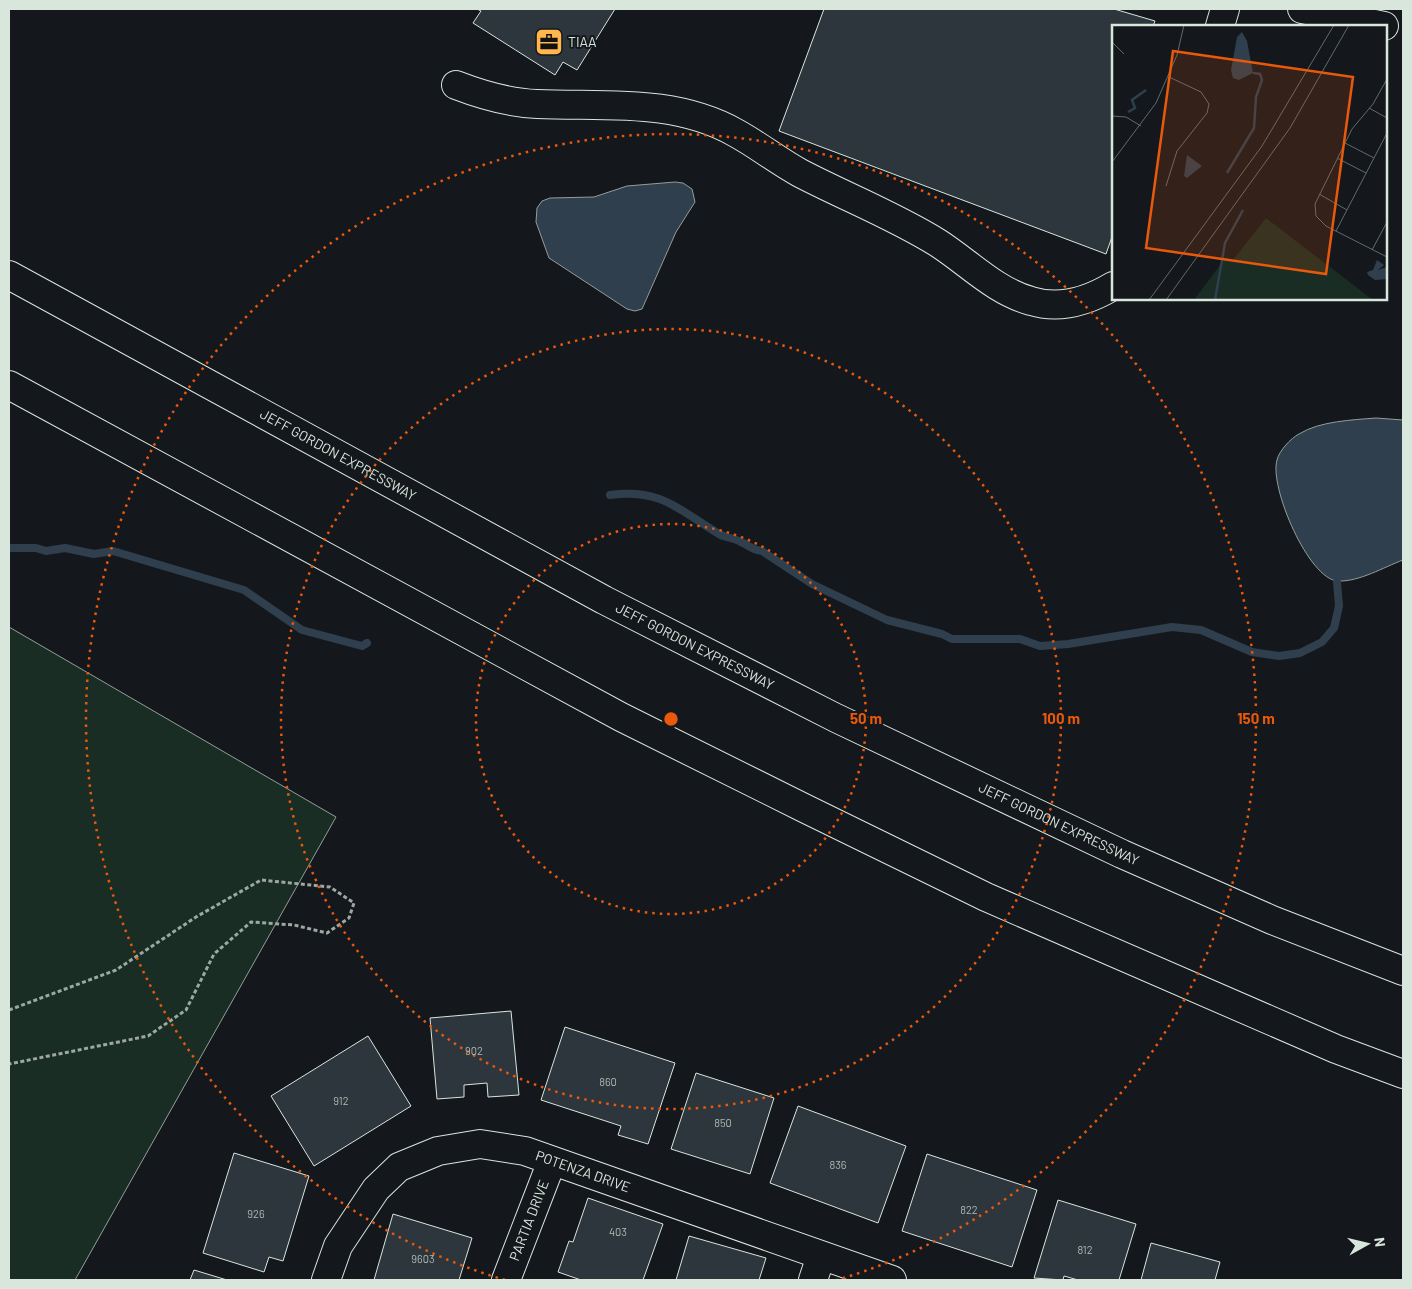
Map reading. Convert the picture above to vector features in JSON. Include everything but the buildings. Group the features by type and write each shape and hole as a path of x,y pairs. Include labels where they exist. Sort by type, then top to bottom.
{"main road":[{"path":"1220,25 1225,9"},
{"path":"1302,9 1380,25"},
{"path":"1387,26 1403,29"},
{"path":"456,85 488,96 537,104 635,105 690,114 735,132 793,169 923,235 1012,294 1031,302 1060,304 1087,299 1112,286"},
{"name":"JEFF GORDON EXPRESSWAY","path":"9,275 604,600 836,718 1122,854 1272,920 1403,971"},
{"path":"9,385 621,717 787,800 986,898 1336,1048 1403,1074"},
{"name":"POTENZA DRIVE","path":"326,1280 338,1246 376,1190 399,1167 438,1152 480,1144 525,1151 817,1268 892,1280"},
{"name":"PARTIA DRIVE","path":"506,1280 552,1161"}],"path":[{"path":"9,1010 116,970 196,917 261,880 330,887 354,903 349,918 327,934 294,925 250,922 214,954 186,1010 148,1036 9,1064"}],"green space":[{"path":"9,627 336,817 75,1280 9,1280"}],"water":[{"path":"683,183 692,189 695,202 676,232 642,309 635,311 627,309 549,258 536,222 537,208 542,201 550,198 594,197 627,186"},
{"path":"1376,418 1403,420 1403,560 1363,577 1338,581 1327,577 1315,565 1294,530 1279,490 1276,473 1277,460 1289,442 1307,430 1336,422"}],"waterway":[{"path":"610,495 643,495 669,503 719,534 762,551 812,584 887,620 942,634 952,639 1020,639 1040,646 1068,644 1172,627 1201,630 1252,652 1279,656 1300,653 1322,642 1334,628 1339,606 1337,582"},
{"path":"9,548 36,548 46,551 65,548 94,554 113,551 244,590 302,630 362,646 367,643"}],"place":[{"name":"TIAA","path":"549,42"}]}
